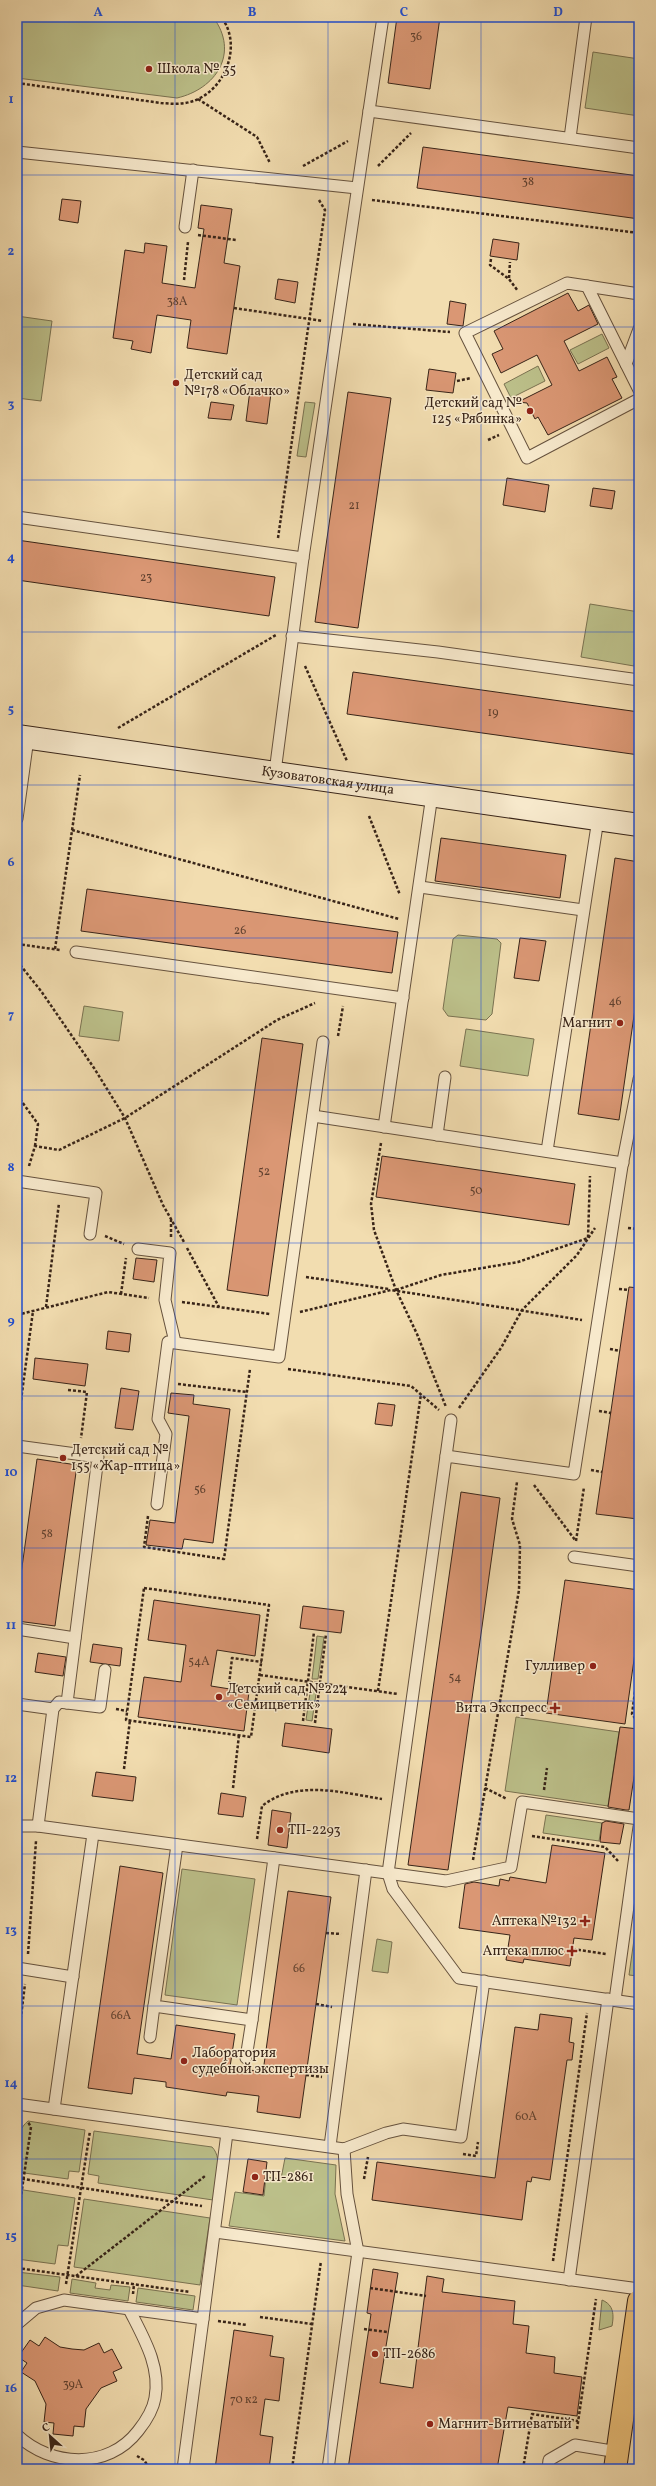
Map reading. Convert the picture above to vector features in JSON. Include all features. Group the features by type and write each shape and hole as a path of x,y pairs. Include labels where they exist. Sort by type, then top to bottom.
{"main road":[{"path":"616,2460 639,2301"}],"street":[{"name":"Кузоватовская улица","path":"22,737 432,794 639,825"}],"lane":[{"path":"275,772 303,558 383,17"},
{"path":"570,138 586,17"},
{"path":"369,111 639,148"},
{"path":"17,152 277,179 307,183 356,193"},
{"path":"187,230 193,170"},
{"path":"639,294 567,282 465,333 527,458 639,399"},
{"path":"587,286 639,390"},
{"path":"626,364 639,328"},
{"path":"17,517 303,558"},
{"path":"292,636 438,652 639,680"},
{"path":"17,819 22,737"},
{"path":"384,1127 403,998 412,922 420,887 432,794"},
{"path":"547,1151 598,819"},
{"path":"420,887 583,910"},
{"path":"76,952 403,998"},
{"path":"157,1504 166,1434 158,1419 168,1342 279,1357 323,1042"},
{"path":"437,1135 445,1077"},
{"path":"446,1456 574,1474 623,1163 639,1079"},
{"path":"313,1116 623,1163"},
{"path":"22,1182 96,1192 90,1234"},
{"path":"138,1249 170,1253 165,1300 175,1342"},
{"path":"451,1420 414,1696 388,1873 393,1889 459,1978 639,2004"},
{"path":"17,1446 98,1457 67,1703"},
{"path":"574,1557 639,1566"},
{"path":"17,1629 75,1638"},
{"path":"38,1826 53,1709 59,1702 100,1707 105,1670"},
{"path":"17,1704 53,1709"},
{"path":"17,1826 38,1826 446,1881 511,1867 522,1802 639,1818"},
{"path":"569,2280 612,2000 621,1956 639,1827"},
{"path":"54,2109 93,1834"},
{"path":"150,2037 177,1845"},
{"path":"246,2058 274,1858"},
{"path":"330,2146 366,1870"},
{"path":"17,1968 73,1977"},
{"path":"18,2104 344,2149 386,2133 403,2129 461,2137 484,1981"},
{"path":"154,2006 252,2020"},
{"path":"183,2469 227,2133"},
{"path":"328,2469 358,2252 347,2194 344,2149"},
{"path":"215,2232 639,2289"},
{"path":"17,2324 36,2308 51,2302 64,2300 203,2319"},
{"path":"17,2436 27,2445 44,2454 64,2460 77,2460 90,2459 116,2450 136,2434 150,2411 156,2385 151,2355 129,2309"},
{"path":"548,2469 549,2460 575,2445 616,2460"}],"path":[{"path":"17,83 161,103 180,104 198,99 213,89 224,74 230,57 230,38 222,17"},
{"path":"198,99 257,137 277,179 366,132"},
{"path":"356,193 425,118"},
{"path":"276,555 325,210 307,183"},
{"path":"356,193 639,233"},
{"path":"184,280 187,230 236,240"},
{"path":"491,259 490,265 509,279 525,303"},
{"path":"509,279 510,262"},
{"path":"234,308 337,323 432,330"},
{"path":"117,729 278,634"},
{"path":"292,636 347,761"},
{"path":"55,949 80,775"},
{"path":"369,816 412,922"},
{"path":"72,830 412,922"},
{"path":"17,961 41,991 85,1055 125,1118 163,1206 219,1307"},
{"path":"323,1042 337,1045 345,990"},
{"path":"35,1146 59,1150 125,1118 277,1020 345,990"},
{"path":"17,1095 38,1124 35,1146 22,1182"},
{"path":"384,1127 371,1204 374,1230 396,1290 417,1334 451,1420"},
{"path":"588,1238 592,1176"},
{"path":"46,1307 61,1187"},
{"path":"451,1420 501,1348 522,1310 578,1255 597,1224"},
{"path":"90,1234 114,1238 127,1246"},
{"path":"396,1290 440,1275 518,1262 588,1238"},
{"path":"121,1294 126,1252"},
{"path":"290,1275 598,1322"},
{"path":"614,1288 628,1290"},
{"path":"17,1315 108,1292 285,1316 391,1290"},
{"path":"17,1430 33,1310"},
{"path":"605,1348 620,1351"},
{"path":"157,1504 148,1510 144,1547 224,1559 253,1353"},
{"path":"285,1369 411,1386 451,1420"},
{"path":"163,1382 247,1392"},
{"path":"68,1390 87,1392 79,1454"},
{"path":"378,1691 421,1394"},
{"path":"17,1400 21,1401"},
{"path":"596,1410 611,1413"},
{"path":"519,1466 576,1541"},
{"path":"470,1876 519,1590 520,1545 512,1519 519,1466"},
{"path":"586,1470 602,1472"},
{"path":"574,1557 585,1483"},
{"path":"144,1588 269,1605 262,1662 252,1737 126,1720 144,1588"},
{"path":"303,1721 314,1632"},
{"path":"315,1723 326,1634"},
{"path":"258,1688 229,1685 232,1658 262,1662"},
{"path":"639,1662 632,1714 639,1724"},
{"path":"260,1675 414,1696"},
{"path":"124,1769 130,1720"},
{"path":"233,1788 239,1735"},
{"path":"542,1804 547,1768"},
{"path":"634,1808 639,1775"},
{"path":"485,1788 503,1799"},
{"path":"254,1855 262,1806 279,1795 303,1790 324,1790 398,1801"},
{"path":"516,1834 605,1847 632,1875"},
{"path":"573,1950 621,1956"},
{"path":"550,2277 589,1996"},
{"path":"17,2018 21,2013"},
{"path":"17,2224 31,2127 18,2104"},
{"path":"64,2300 80,2188 93,2114"},
{"path":"76,2276 223,2163"},
{"path":"17,2178 218,2208"},
{"path":"292,2469 323,2247"},
{"path":"17,2268 207,2294"},
{"path":"575,2445 598,2284"},
{"path":"353,2286 426,2296"},
{"path":"260,2317 312,2324"},
{"path":"203,2319 247,2325"},
{"path":"348,2327 387,2332"},
{"path":"523,2469 532,2414 578,2421"},
{"path":"144,2460 150,2469"}],"green space":[{"path":"17,17 213,17 221,30 224,44 224,56 220,68 213,78 203,87 177,98 17,78"},
{"path":"593,52 639,59 639,116 585,108"},
{"path":"17,316 52,321 41,401 17,398"},
{"path":"602,334 609,348 578,364 570,350"},
{"path":"538,366 545,381 511,398 504,384"},
{"path":"305,402 315,403 306,457 297,456"},
{"path":"590,604 639,612 639,635 634,666 581,657"},
{"path":"458,935 497,939 501,943 492,1014 486,1020 448,1016 443,1009 453,939"},
{"path":"84,1006 123,1012 119,1041 79,1036"},
{"path":"466,1029 534,1039 528,1076 460,1066"},
{"path":"317,1636 324,1637 318,1679 312,1679"},
{"path":"311,1686 317,1687 312,1721 306,1720"},
{"path":"516,1717 619,1732 608,1806 505,1791"},
{"path":"546,1815 602,1823 599,1841 543,1833"},
{"path":"182,1869 255,1879 237,2005 165,1995"},
{"path":"639,1904 639,1972 638,1976 629,1975"},
{"path":"377,1939 392,1942 388,1973 372,1971"},
{"path":"28,2121 85,2130 79,2172 69,2171 68,2179 17,2172 18,2138 23,2126"},
{"path":"94,2131 212,2147 218,2158 218,2172 213,2200 98,2183 99,2176 88,2174"},
{"path":"285,2158 336,2165 335,2194 345,2241 229,2226 235,2192 264,2196 266,2177 281,2179"},
{"path":"17,2189 75,2198 68,2246 58,2245 55,2264 17,2259"},
{"path":"84,2199 210,2218 200,2285 74,2267"},
{"path":"17,2272 60,2277 58,2291 17,2285"},
{"path":"72,2279 96,2283 95,2288 110,2290 111,2285 130,2287 128,2301 70,2293"},
{"path":"138,2288 195,2296 193,2310 136,2302"},
{"path":"602,2300 611,2308 613,2322 612,2326 599,2330"}],"building":[{"path":"397,17 440,17 430,89 388,83"},
{"path":"423,147 639,176 639,219 417,188"},
{"path":"62,199 81,201 78,223 59,220"},
{"path":"201,205 232,209 224,263 240,266 227,354 187,348 191,320 157,315 151,353 131,349 133,341 113,338 125,250 144,253 145,243 167,246 162,283 195,288 204,229 198,228"},
{"path":"493,239 519,243 517,260 490,256"},
{"path":"278,279 298,282 295,303 275,299"},
{"path":"568,293 578,311 589,305 598,324 564,341 579,371 607,357 617,377 612,379 622,398 548,435 538,417 535,419 527,403 518,402 552,385 537,355 501,373 492,354 503,349 494,331"},
{"path":"450,301 466,304 463,326 447,324"},
{"path":"429,369 456,373 453,393 426,390"},
{"path":"250,390 271,393 267,424 246,421"},
{"path":"348,392 391,398 358,628 315,622"},
{"path":"211,402 234,405 231,420 208,418"},
{"path":"507,478 549,485 545,512 503,505"},
{"path":"593,488 615,491 612,509 590,506"},
{"path":"17,540 275,577 269,616 17,580"},
{"path":"353,672 639,712 639,755 347,714"},
{"path":"441,838 566,855 560,898 435,881"},
{"path":"615,858 639,862 639,981 619,1120 578,1114"},
{"path":"87,889 398,932 392,973 81,931"},
{"path":"520,938 546,941 539,981 514,978"},
{"path":"262,1038 303,1044 268,1296 227,1290"},
{"path":"382,1156 575,1184 569,1225 376,1197"},
{"path":"136,1258 157,1260 154,1282 133,1279"},
{"path":"629,1287 639,1288 638,1519 596,1514"},
{"path":"108,1331 131,1334 129,1352 106,1349"},
{"path":"35,1358 88,1364 85,1386 33,1379"},
{"path":"121,1388 139,1391 133,1430 115,1428"},
{"path":"171,1393 194,1395 193,1404 230,1409 213,1543 184,1539 182,1549 146,1545 150,1520 175,1523 189,1416 168,1413"},
{"path":"378,1403 395,1405 392,1426 375,1424"},
{"path":"37,1459 77,1465 55,1626 17,1621 17,1603"},
{"path":"461,1492 500,1498 448,1870 408,1865"},
{"name":"Гулливер","path":"565,1580 639,1590 639,1624 625,1724 546,1713"},
{"path":"154,1600 260,1615 255,1656 217,1650 211,1686 249,1692 244,1731 138,1717 144,1677 181,1682 186,1645 148,1640"},
{"path":"303,1606 344,1611 341,1633 300,1628"},
{"path":"93,1644 122,1648 120,1666 90,1662"},
{"path":"38,1653 66,1657 63,1676 35,1672"},
{"path":"285,1723 332,1729 329,1753 282,1746"},
{"path":"620,1727 639,1729 639,1745 629,1810 608,1807"},
{"path":"96,1772 136,1777 133,1801 92,1796"},
{"path":"221,1793 246,1797 243,1817 218,1814"},
{"name":"ТП-2293","path":"272,1810 291,1813 287,1848 268,1845"},
{"path":"606,1821 624,1824 620,1844 600,1842 602,1823"},
{"path":"552,1845 605,1853 592,1940 574,1938 570,1966 524,1959 523,1963 506,1960 510,1935 459,1928 465,1884 474,1882 499,1886 500,1879 509,1881 510,1877 546,1883"},
{"path":"120,1866 163,1873 137,2054 171,2059 176,2025 235,2034 230,2067 263,2072 288,1891 331,1897 300,2118 257,2112 259,2096 227,2092 226,2096 166,2087 166,2082 134,2078 132,2094 88,2088"},
{"path":"540,2014 572,2018 569,2042 574,2043 572,2060 567,2060 550,2180 532,2177 531,2182 527,2181 522,2220 372,2200 377,2162 495,2178 515,2027 538,2030"},
{"name":"ТП-2861","path":"248,2159 267,2162 263,2195 243,2192"},
{"path":"373,2269 398,2273 380,2383 413,2388 427,2276 444,2279 442,2292 515,2301 513,2324 529,2326 526,2353 555,2357 554,2373 582,2377 577,2416 508,2407 497,2469 348,2469 371,2314 367,2313"},
{"path":"234,2330 273,2336 270,2356 284,2358 279,2401 265,2399 260,2435 273,2437 269,2469 215,2469"},
{"path":"45,2337 60,2347 72,2349 84,2350 99,2343 104,2353 112,2349 122,2368 113,2372 117,2381 101,2388 86,2409 84,2427 74,2426 73,2436 53,2434 54,2423 44,2422 46,2404 35,2381 21,2372 27,2363 18,2357 30,2340 39,2346"}],"place":[{"name":"Школа № 35","path":"149,69"},
{"name":"Детский сад №178 «Облачко»","path":"176,383"},
{"name":"Детский сад № 125 «Рябинка»","path":"530,411"},
{"name":"Магнит","path":"620,1023"},
{"name":"Детский сад № 155 «Жар-птица»","path":"63,1458"},
{"name":"Гулливер","path":"593,1666"},
{"name":"Детский сад №224 «Семицветик»","path":"219,1697"},
{"name":"Вита Экспресс","path":"555,1708"},
{"name":"ТП-2293","path":"280,1830"},
{"name":"Аптека №132","path":"585,1921"},
{"name":"Аптека плюс","path":"572,1951"},
{"name":"Лаборатория судебной экспертизы","path":"184,2061"},
{"name":"ТП-2861","path":"255,2177"},
{"name":"ТП-2686","path":"375,2354"},
{"name":"Магнит-Витиеватый","path":"430,2424"}]}
